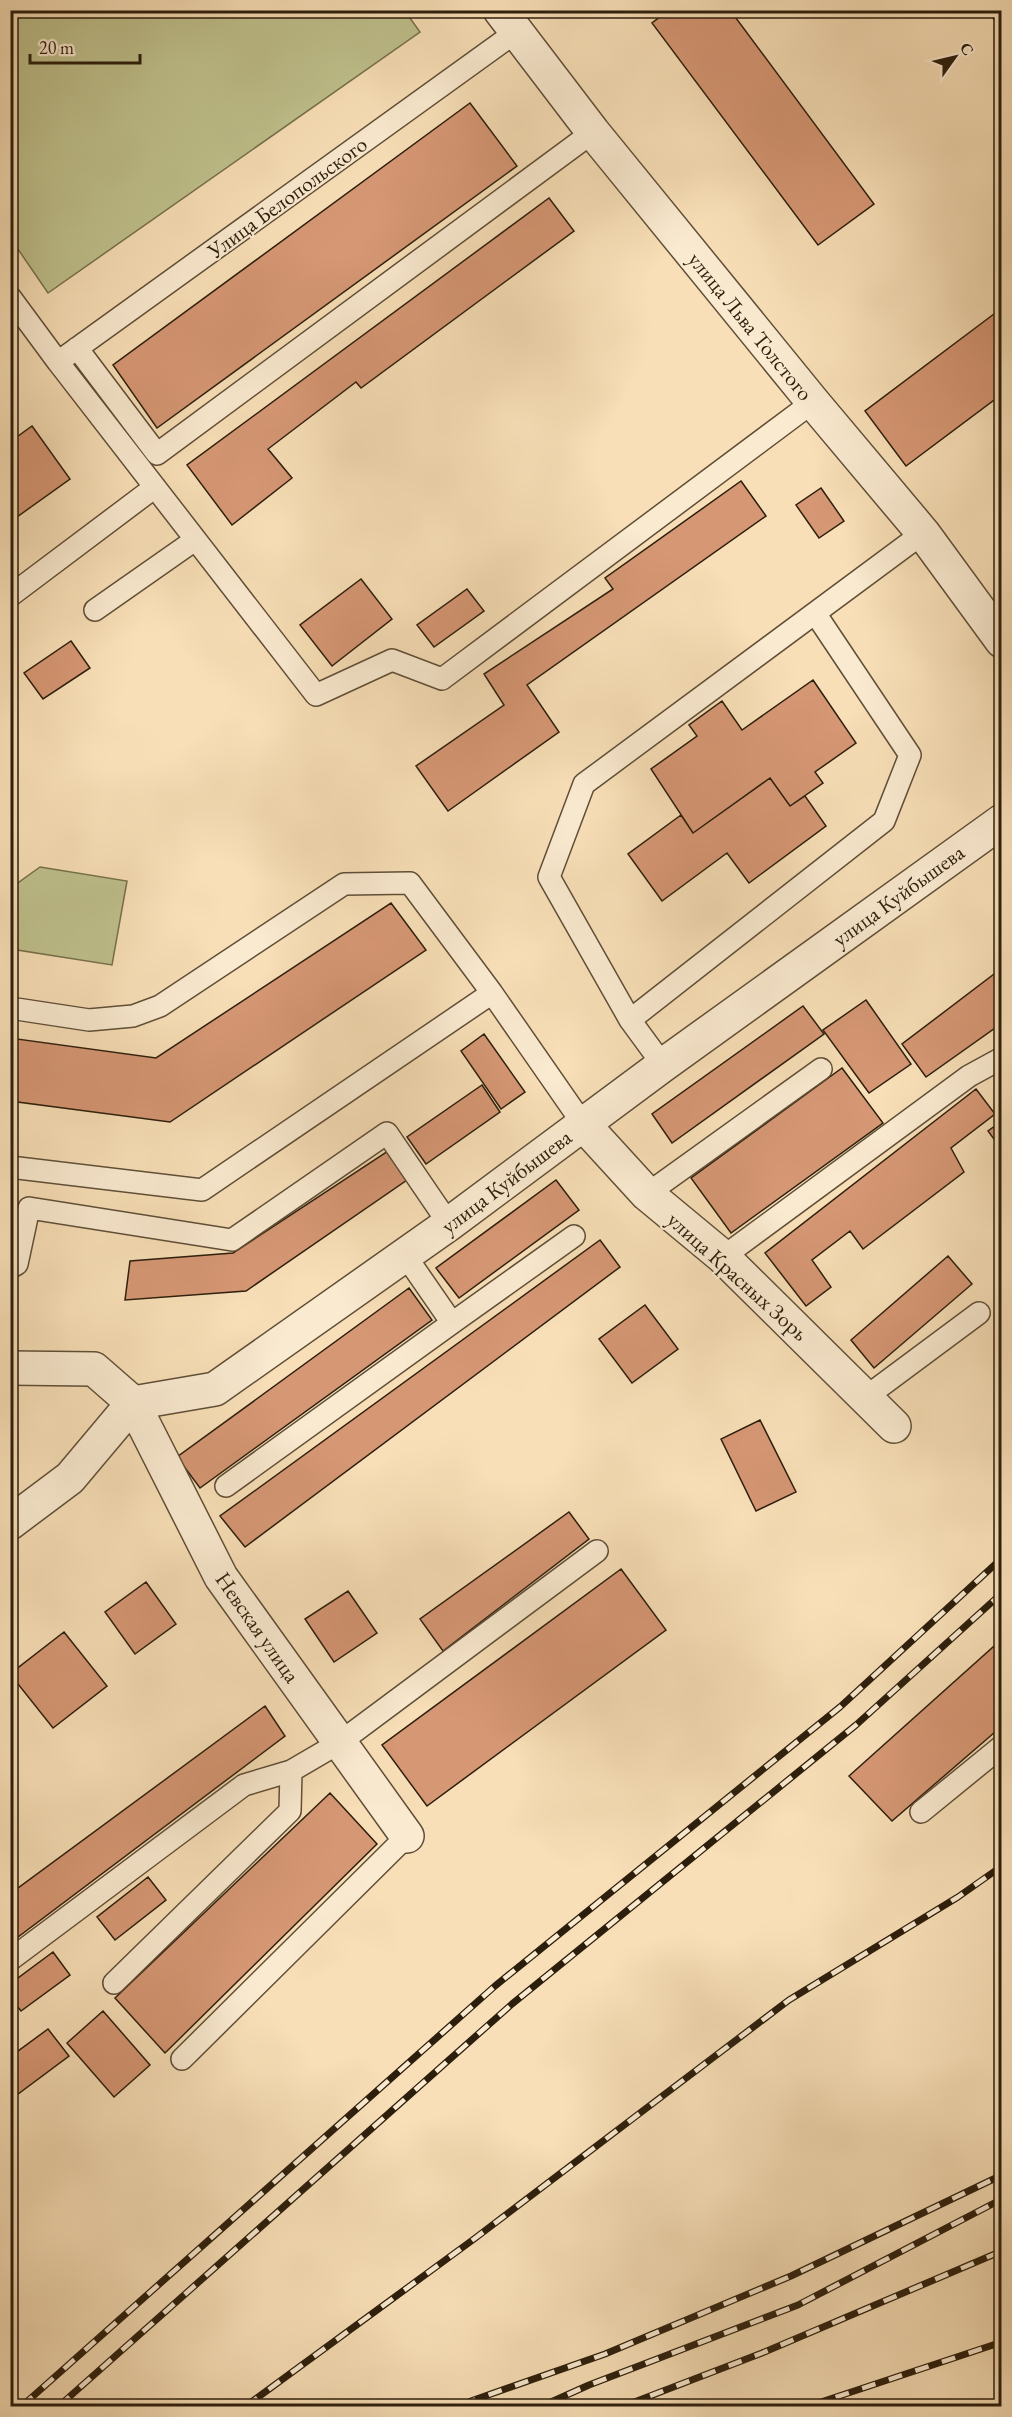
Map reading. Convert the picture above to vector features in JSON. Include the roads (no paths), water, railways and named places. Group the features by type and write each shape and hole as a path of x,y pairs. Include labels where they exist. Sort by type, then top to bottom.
{"street":[{"name":"улица Льва Толстого","path":"508,21 593,132 923,533 1002,641"},
{"name":"улица Куйбышева","path":"133,1403 215,1389 449,1224 663,1065 1002,820"},
{"name":"улица Красных Зорь","path":"583,1124 646,1194 723,1257 894,1426"},
{"path":"10,1368 94,1369 133,1403 70,1478 10,1523"},
{"name":"Невская улица","path":"133,1403 221,1577 407,1836"}],"lane":[{"name":"Улица Белопольского","path":"58,362 508,21"},
{"path":"77,348 157,454 593,132"},
{"path":"10,297 316,695 392,660 442,679 813,402"},
{"path":"10,596 154,487"},
{"path":"663,1065 630,1020 549,877 584,784 923,533"},
{"path":"95,610 195,540"},
{"path":"630,1020 884,821 910,755 814,613"},
{"path":"10,1008 89,1020 134,1016 160,1006 344,884 410,883 492,993 583,1124"},
{"path":"10,1167 202,1190 492,993"},
{"path":"723,1257 969,1076 1002,1058"},
{"path":"646,1194 821,1069"},
{"path":"10,1268 16,1264 29,1208 232,1240 387,1132 449,1224"},
{"path":"226,1486 574,1236"},
{"path":"405,1255 452,1323"},
{"path":"866,1397 979,1313"},
{"path":"10,1960 244,1785 291,1772 339,1743 597,1551"},
{"path":"921,1812 1002,1746"},
{"path":"114,1983 290,1811 291,1772"},
{"path":"182,2059 407,1836"}],"railway":[{"path":"22,2406 495,1986 840,1707 1002,1558"},
{"path":"59,2406 512,2004 856,1725 1002,1593"},
{"path":"246,2406 474,2239 789,2000 958,1897 1002,1866"},
{"path":"463,2406 471,2401 605,2354 791,2276 1002,2175"},
{"path":"542,2406 589,2385 798,2305 1002,2199"},
{"path":"624,2406 762,2353 1002,2251"},
{"path":"809,2406 1002,2342"}]}
